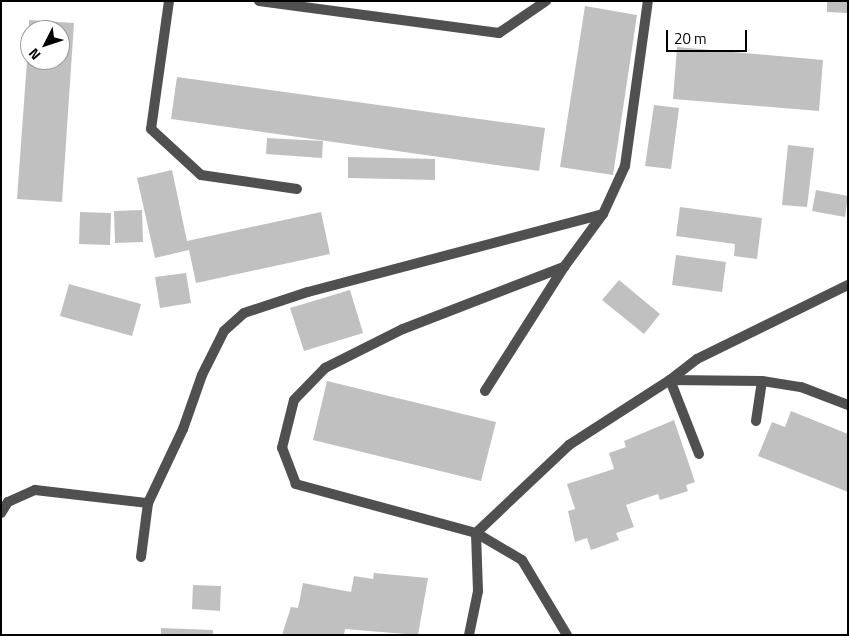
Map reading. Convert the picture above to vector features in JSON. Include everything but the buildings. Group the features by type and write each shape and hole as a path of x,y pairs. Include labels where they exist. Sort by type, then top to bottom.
{"lane":[{"path":"169,1 151,129 201,175 296,189"},
{"path":"259,1 499,33 546,1"},
{"path":"486,391 564,267 604,214 625,166 648,1"},
{"path":"141,557 148,503 224,331 244,314 308,292 604,214"},
{"path":"564,267 403,329 325,368 294,400 282,448 296,484 476,533 522,560 568,635"},
{"path":"469,635 478,591 476,533 569,445 670,380 697,359 848,285"},
{"path":"670,380 762,381 801,387 848,405"},
{"path":"670,380 699,454"},
{"path":"756,421 762,381"},
{"path":"1,513 8,502 35,490 148,503"}]}
